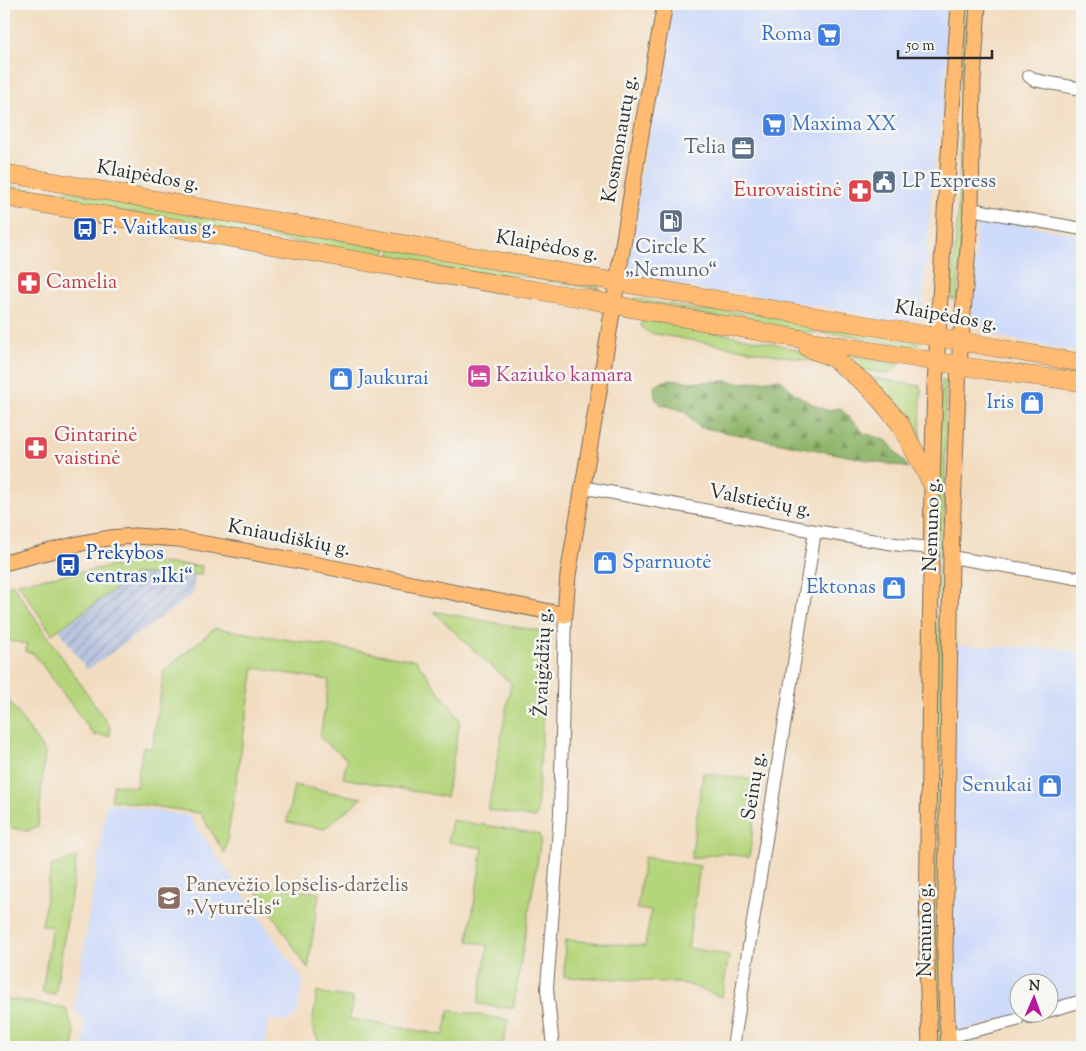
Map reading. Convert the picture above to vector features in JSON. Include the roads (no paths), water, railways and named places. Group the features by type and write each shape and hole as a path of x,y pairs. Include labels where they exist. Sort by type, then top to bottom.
{"highway":[{"name":"Klaipėdos g.","path":"4,173 1082,363"},
{"path":"4,197 351,260 588,298 778,335 987,370 1082,382"},
{"path":"778,335 833,358 869,387 899,422 932,484"}],"main road":[{"name":"Kosmonautų g.","path":"617,281 665,4"},
{"name":"Nemuno g.","path":"930,1047 927,957 932,484 937,337 959,4"},
{"name":"Nemuno g.","path":"949,1042 945,951 951,557 959,365 972,209 973,81 978,4"},
{"name":"Žvaigždžių g.","path":"566,615 568,575 617,281"},
{"name":"Kniaudiškių g.","path":"4,563 82,543 110,538 135,536 178,539 566,615"}],"street":[{"path":"1029,76 1034,80 1082,90"},
{"path":"972,209 1082,229"},
{"name":"Valstiečių g.","path":"582,487 814,532 901,545 932,546"},
{"name":"Seinų g.","path":"733,1047 814,532"},
{"path":"951,557 1082,579"},
{"name":"Žvaigždžių g.","path":"553,1047 547,988 560,815 566,615"},
{"path":"1058,1008 1082,1001"},
{"path":"949,1042 1008,1023"}],"place":[{"name":"Roma","path":"829,35"},
{"name":"Maxima XX","path":"774,125"},
{"name":"Telia","path":"743,148"},
{"name":"LP Express","path":"884,182"},
{"name":"Eurovaistinė","path":"860,191"},
{"name":"Circle K „Nemuno“","path":"671,221"},
{"name":"F. Vaitkaus g.","path":"85,229"},
{"name":"Camelia","path":"29,283"},
{"name":"Kaziuko kamara","path":"479,376"},
{"name":"Jaukurai","path":"341,379"},
{"name":"Iris","path":"1032,403"},
{"name":"Gintarinė vaistinė","path":"36,448"},
{"name":"Sparnuotė","path":"605,563"},
{"name":"Prekybos centras „Iki“","path":"68,565"},
{"name":"Ektonas","path":"894,588"},
{"name":"Senukai","path":"1050,786"},
{"name":"Panevėžio lopšelis-darželis „Vyturėlis“","path":"169,898"}]}
